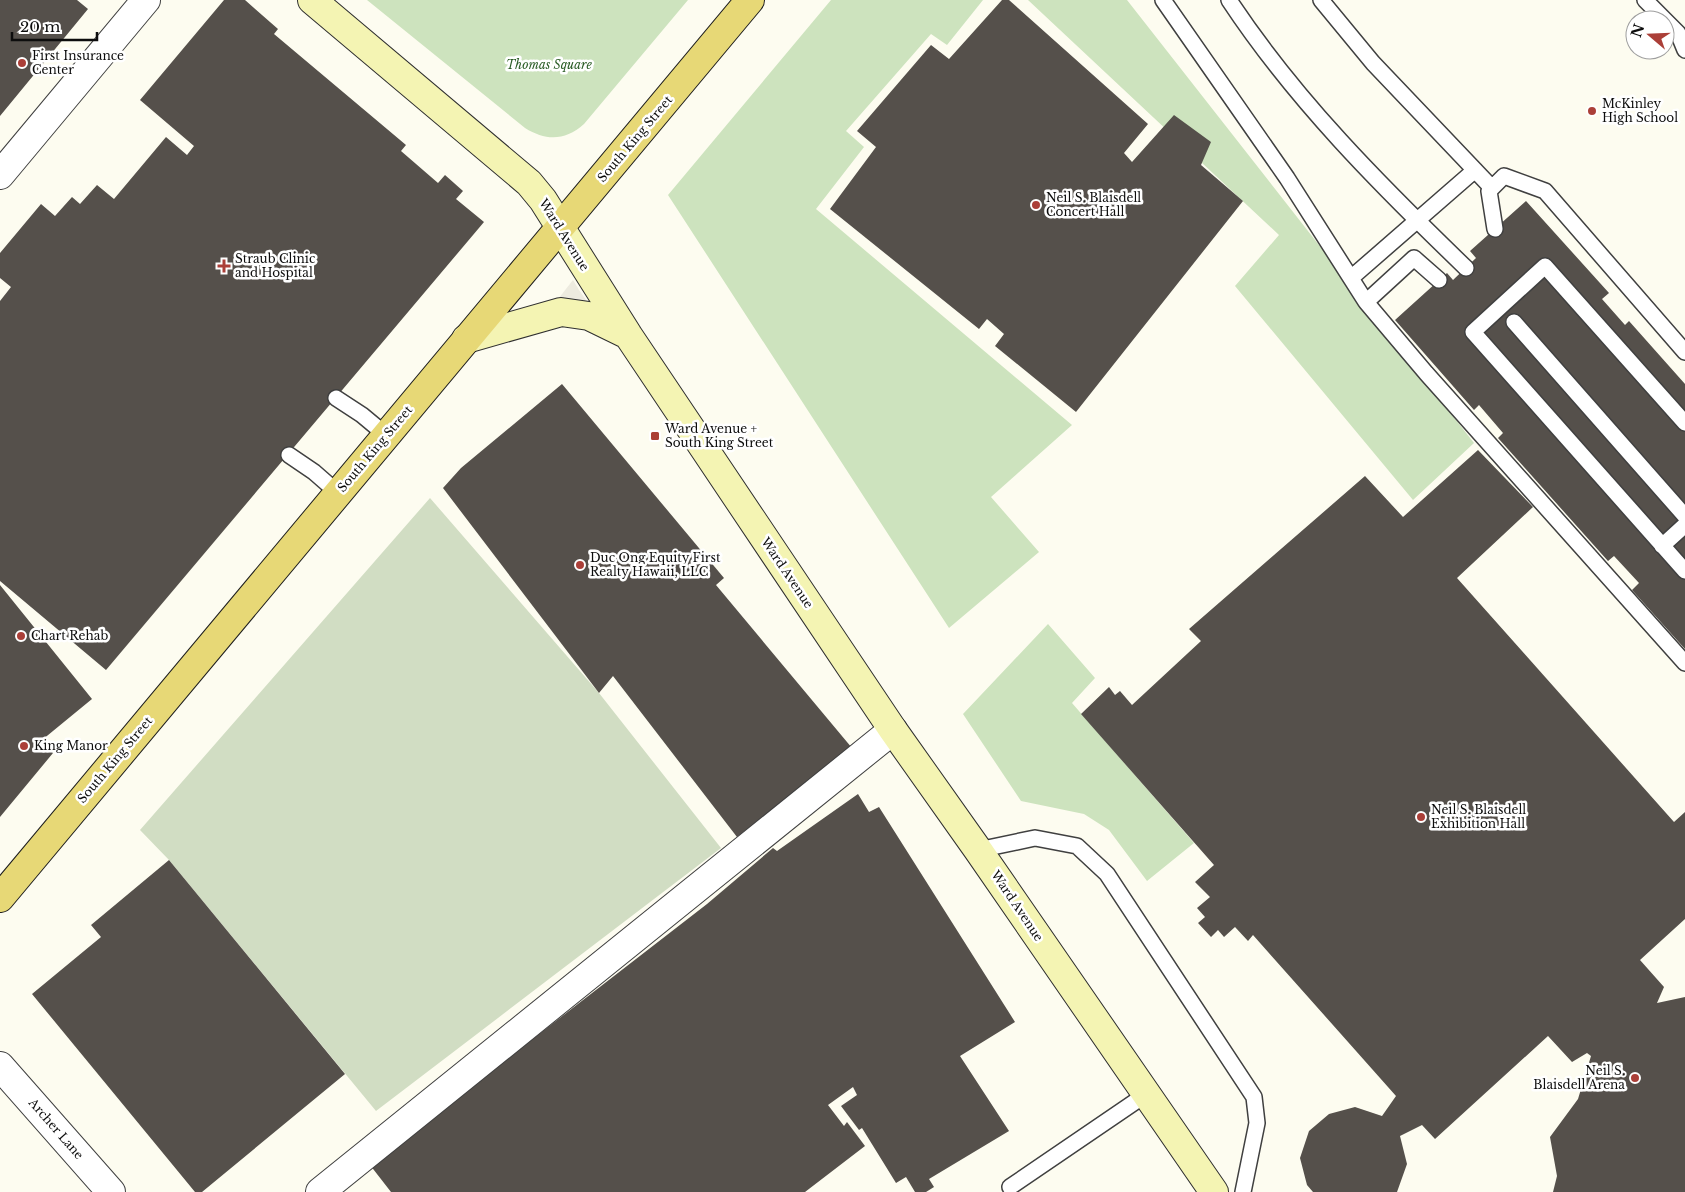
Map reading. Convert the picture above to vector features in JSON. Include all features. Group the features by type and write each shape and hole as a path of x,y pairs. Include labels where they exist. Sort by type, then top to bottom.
{"main road":[{"name":"Ward Avenue","path":"312,0 529,183 543,200 628,335 893,730 1214,1192"},
{"name":"South King Street","path":"0,898 750,0"},
{"path":"466,339 561,312 589,316 628,335"}],"street":[{"path":"0,175 146,0"},
{"path":"320,1192 893,730"},
{"name":"Archer Lane","path":"0,1066 111,1192"}],"lane":[{"path":"1164,0 1287,178 1366,302 1426,373 1685,663"},
{"path":"1229,0 1246,26 1315,114 1466,268"},
{"path":"1321,0 1373,63 1492,188"},
{"path":"1645,0 1655,10"},
{"path":"1675,30 1685,50"},
{"path":"1351,278 1475,170"},
{"path":"1495,228 1489,191 1504,176 1545,191 1685,352"},
{"path":"1366,302 1414,258 1439,280"},
{"path":"1685,423 1545,266 1473,332 1685,571"},
{"path":"1514,322 1685,516"},
{"path":"336,398 362,415 386,435"},
{"path":"289,455 314,472 338,493"},
{"path":"1662,546 1685,526"},
{"path":"978,850 1035,838 1077,846 1107,874 1254,1097 1257,1123 1242,1192"},
{"path":"1010,1187 1145,1095"}],"green space":[{"name":"Thomas Square","path":"367,0 688,0 584,124 570,134 548,137 525,128"},
{"path":"831,0 983,0 947,45 931,34 846,131 864,147 816,209 1072,425 991,497 1039,552 949,628 668,195"},
{"path":"1028,0 1127,0 1474,443 1413,500 1235,286 1279,235"},
{"path":"430,498 599,693 721,848 376,1111 169,860 140,830"},
{"path":"1048,624 1095,678 1072,703 1194,843 1147,881 1109,830 1084,814 1021,801 963,714"}],"shaded area":[{"path":"573,280 579,290 593,310 555,303"}],"building":[{"name":"First Insurance Center","path":"0,0 77,0 88,9 0,116"},
{"name":"Straub Clinic and Hospital","path":"224,0 245,0 278,29 274,34 406,145 401,151 438,183 445,175 463,191 456,199 484,222 106,670 0,581 0,301 11,287 0,278 0,253 41,204 55,216 72,197 80,204 97,185 114,199 166,137 187,155 194,146 140,100"},
{"name":"Neil S. Blaisdell Concert Hall","path":"1002,0 1009,0 1148,124 1124,153 1132,162 1174,115 1211,142 1201,165 1243,201 1076,412 995,346 1004,334 987,319 979,329 830,209 876,147 857,131 931,45 949,59"},
{"path":"1526,201 1609,293 1602,299 1625,325 1629,321 1685,384 1685,649 1632,590 1639,583 1614,556 1608,561 1498,438 1503,433 1479,405 1474,410 1395,320 1447,273 1453,280 1476,258 1470,251"},
{"path":"562,384 724,578 716,585 852,748 737,837 613,676 599,693 443,488 461,468"},
{"name":"Neil S. Blaisdell Exhibition Hall","path":"1478,450 1533,507 1457,578 1674,822 1685,812 1685,919 1640,960 1664,987 1657,1003 1685,997 1685,1192 1553,1192 1557,1176 1550,1137 1578,1099 1591,1056 1587,1053 1572,1062 1548,1036 1435,1139 1422,1125 1400,1136 1407,1164 1397,1192 1313,1192 1307,1185 1300,1158 1309,1131 1329,1114 1355,1107 1382,1116 1396,1096 1253,935 1248,941 1235,927 1224,937 1218,930 1211,937 1198,923 1205,917 1197,908 1210,897 1195,882 1214,865 1081,714 1109,687 1115,695 1120,691 1132,705 1201,641 1189,629 1365,476 1403,517"},
{"name":"Chart Rehab","path":"0,585 92,699 42,740 53,753 0,817"},
{"path":"858,794 869,812 879,807 1015,1022 960,1056 1009,1131 929,1179 934,1187 926,1192 915,1192 906,1177 896,1183 862,1128 859,1130 841,1106 857,1095 853,1087 828,1105 844,1126 847,1122 865,1146 805,1192 391,1192 370,1165 707,904 773,848 777,851"},
{"path":"169,860 345,1074 202,1192 195,1192 32,994 101,937 91,925"}],"place":[{"name":"First Insurance Center","path":"22,63"},
{"name":"McKinley High School","path":"1592,111"},
{"name":"Neil S. Blaisdell Concert Hall","path":"1036,205"},
{"name":"Straub Clinic and Hospital","path":"224,266"},
{"name":"Ward Avenue + South King Street","path":"655,436"},
{"name":"Duc Ong Equity First Realty Hawaii, LLC","path":"580,565"},
{"name":"Chart Rehab","path":"21,636"},
{"name":"King Manor","path":"24,746"},
{"name":"Neil S. Blaisdell Exhibition Hall","path":"1421,817"},
{"name":"Neil S. Blaisdell Arena","path":"1635,1078"}]}
